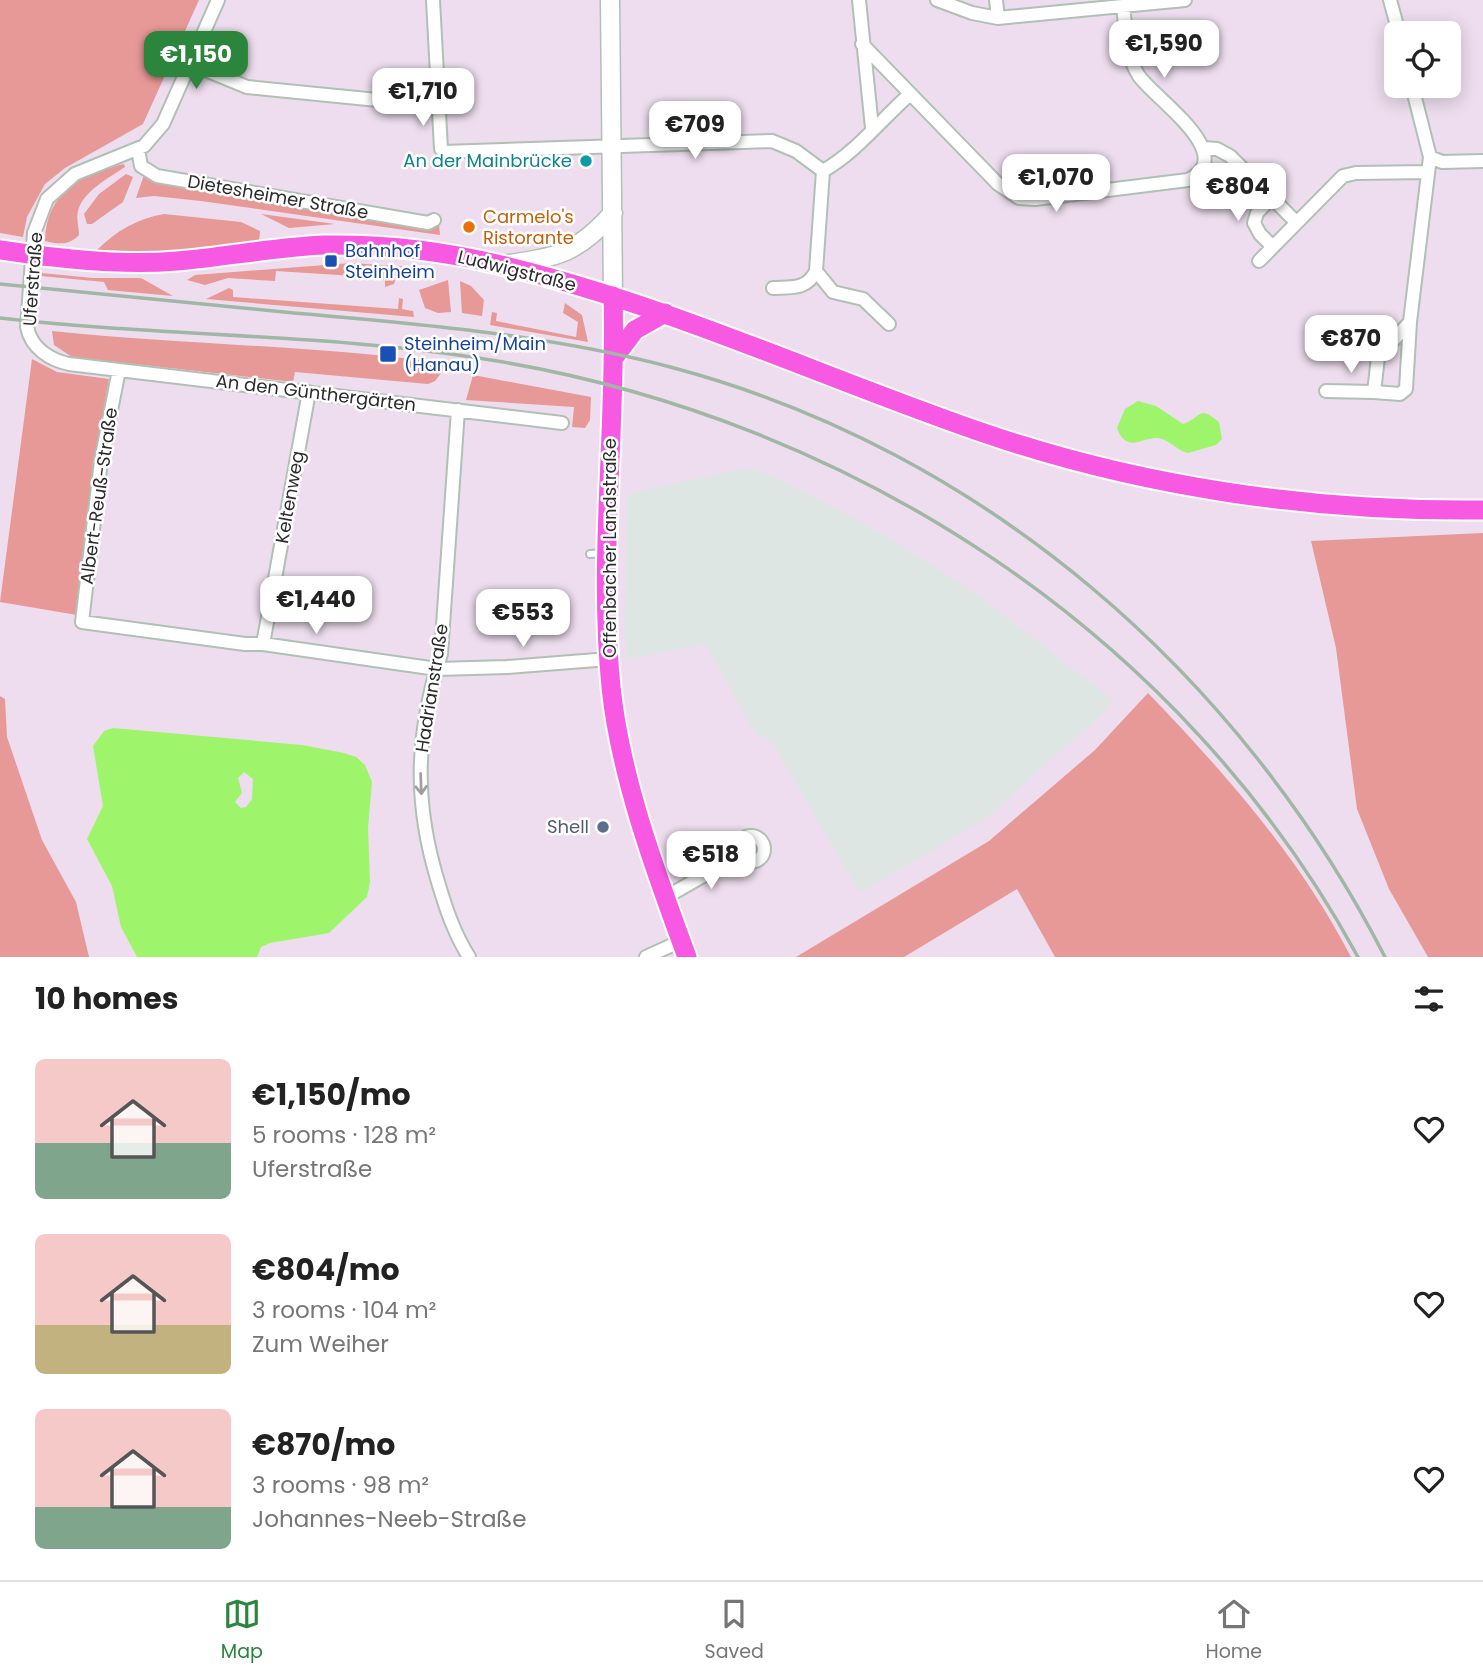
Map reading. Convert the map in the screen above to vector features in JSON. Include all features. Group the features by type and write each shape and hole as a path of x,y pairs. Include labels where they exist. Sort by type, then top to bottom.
{"main road":[{"path":"610,0 613,296"},
{"path":"503,265 556,257 592,235 613,213"},
{"name":"Ludwigstraße","path":"0,250 142,263 290,247 355,245 429,252 503,265 613,296 981,432 1108,468 1277,499 1379,508 1483,510"},
{"name":"Offenbacher Landstraße","path":"613,296 613,359 598,554 614,713 624,757 684,949"},
{"path":"613,359 635,330 665,313"}],"street":[{"name":"Uferstraße","path":"69,364 47,356 29,334 29,284 37,220 47,199 64,181 85,169 138,149 158,132 218,0"},
{"path":"433,0 441,149 448,153 772,141 796,151 823,171"},
{"path":"859,0 872,128"},
{"path":"937,0 972,13 998,18 1183,0"},
{"path":"996,0 998,18"},
{"path":"1390,0 1396,21"},
{"path":"862,44 999,184 1018,198 1035,199 1181,182 1200,172 1204,148 1139,76 1132,61 1123,6"},
{"path":"191,64 247,87 438,106"},
{"path":"823,171 847,156 872,128 910,94"},
{"path":"1326,391 1400,394 1406,389 1410,322 1430,156 1415,98"},
{"path":"1204,148 1223,151 1296,222"},
{"name":"Dietesheimer Straße","path":"138,149 141,166 157,176 428,223 434,220"},
{"path":"1430,156 1442,162 1483,161"},
{"path":"773,288 803,286 811,281 816,271 823,171"},
{"path":"1259,261 1336,181 1349,174 1428,172"},
{"path":"1272,198 1257,213 1254,223 1259,234 1273,247"},
{"path":"816,271 833,292 863,299 889,324"},
{"path":"1374,393 1378,357 1410,322"},
{"name":"An den Günthergärten","path":"69,364 562,423"},
{"name":"Albert-Reuß-Straße","path":"119,370 101,461 82,622 263,644"},
{"name":"Keltenweg","path":"263,644 309,392"},
{"name":"Hadrianstraße","path":"458,410 453,556 441,654 431,680 421,756 422,823 453,929 468,957"},
{"path":"263,644 437,669 609,659"},
{"path":"666,897 740,855"},
{"path":"646,957 684,949"}],"shaded area":[{"path":"0,0 199,0 143,124 65,168 45,184 27,217 23,237 0,233"},
{"path":"124,164 125,167 85,197 77,214 79,235 63,243 45,241 52,210 69,188 94,173"},
{"path":"126,174 133,177 123,202 92,224 87,224 84,214 99,194"},
{"path":"144,175 433,226 439,224 440,235 201,201 154,196 136,198"},
{"path":"164,214 241,222 260,231 259,243 169,252 97,250 128,226"},
{"path":"261,214 335,224 289,228"},
{"path":"351,263 411,267 397,274 394,284 385,287 385,278 276,271 275,281 228,278 205,285 187,280 195,275"},
{"path":"41,273 93,278 141,278 173,296 108,290 104,282 41,276"},
{"path":"448,280 451,312 438,313 425,308 419,290"},
{"path":"460,281 471,286 484,300 482,316 462,313"},
{"path":"229,288 233,290 233,297 398,309 399,298 403,299 402,309 413,311 414,317 206,299"},
{"path":"565,303 582,315 588,342 490,325 492,312 497,313 496,321 576,337 578,322 563,313"},
{"path":"52,331 349,353 448,364 435,381 428,384 295,372 293,382 72,357 54,345"},
{"path":"32,359 57,372 109,379 95,458 77,615 0,602"},
{"path":"473,375 591,397 590,420 585,428 572,427 574,407 466,400"},
{"path":"1138,401 1156,406 1183,424 1200,414 1207,414 1219,422 1222,439 1216,445 1188,453 1162,439 1132,443 1126,441 1117,428 1125,409"},
{"path":"736,470 754,470 782,480 888,537 982,598 1113,700 1101,715 986,818 860,893 771,740 756,734 705,644 627,659 627,494"},
{"path":"1483,533 1483,957 1428,957 1389,889 1357,809 1336,648 1311,541"},
{"path":"1148,693 1233,786 1285,851 1309,885 1351,957 1055,957 1017,889 904,957 796,957 989,841 1095,750"},
{"path":"0,696 5,699 7,737 42,840 76,902 89,957 0,957"},
{"path":"113,728 302,745 356,757 365,765 372,782 368,828 370,882 367,897 329,933 270,943 261,947 257,957 137,957 121,927 112,886 87,839 103,806 93,746 104,731","holes":["244,772 253,779 252,799 246,807 241,808 235,802 242,793 238,778"]}],"railway":[{"path":"0,284 437,327 580,347 674,368 788,406 895,455 997,516 1091,588 1178,668 1256,757 1326,854 1385,957"},
{"path":"0,318 369,345 491,360 625,389 754,433 878,489 994,559 1102,641 1199,735 1285,841 1358,957"}],"place":[{"name":"An der Mainbrücke","path":"586,161"},
{"name":"Carmelo's Ristorante","path":"469,227"},
{"name":"Bahnhof Steinheim","path":"331,261"},
{"name":"Steinheim/Main (Hanau)","path":"388,354"},
{"name":"Shell","path":"603,827"}]}
